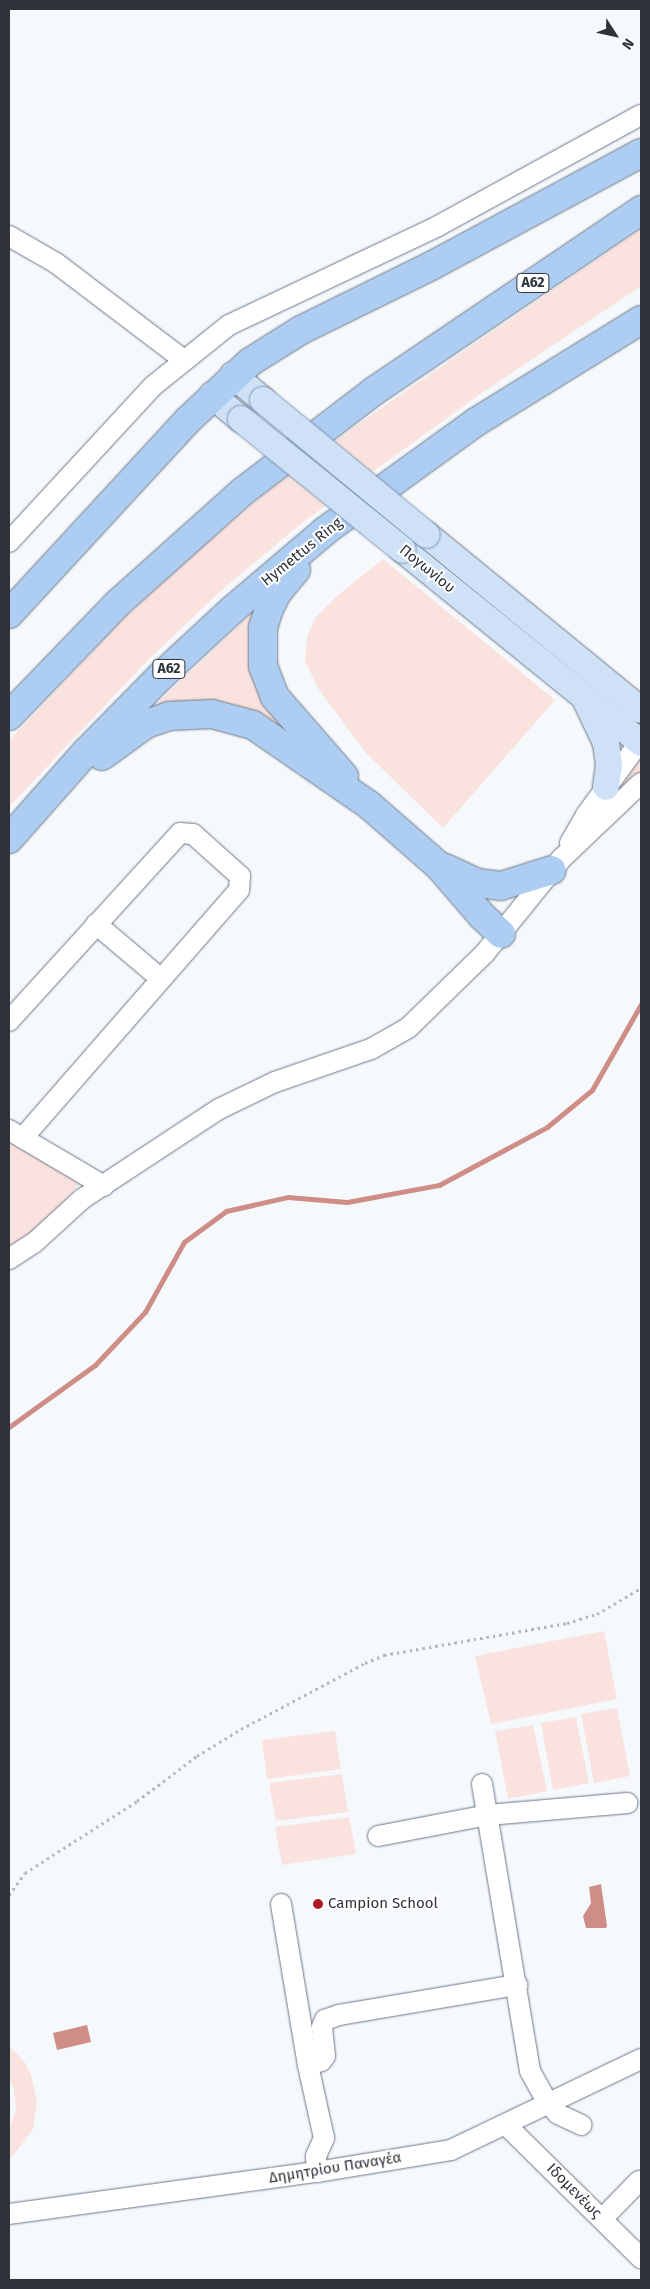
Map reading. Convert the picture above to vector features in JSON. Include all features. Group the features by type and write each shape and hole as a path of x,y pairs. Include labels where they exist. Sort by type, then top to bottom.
{"highway":[{"path":"9,614 212,395 233,375 301,330 433,265 641,153"},
{"name":"Α62","path":"9,716 118,603 242,492 382,386 641,210"},
{"name":"Hymettus Ring","path":"17,829 84,753 232,610 357,508 476,422 641,320"},
{"path":"357,508 277,593 263,628 261,648 263,666 275,698 368,805"},
{"path":"17,829 66,792 124,737 161,719 191,713 233,718 253,725 368,805 439,866 482,916 506,928"},
{"path":"439,866 464,877 501,886 557,864"},
{"path":"464,877 490,895 506,928"}],"main road":[{"name":"Πογωνίου","path":"233,375 641,710"},
{"name":"Πογωνίου","path":"212,395 641,741"},
{"path":"578,690 598,723 606,743 608,765 606,787"}],"street":[{"path":"9,542 153,386 229,325 438,226 641,115"},
{"path":"9,236 63,268 184,360"},
{"path":"557,864 578,827 641,741"},
{"path":"9,1259 44,1234 82,1199 104,1186 164,1143 236,1100 392,1039 435,1005 506,928 557,864 641,783"},
{"path":"9,1021 176,836 184,832 193,834 237,873 241,886 161,979 16,1134 104,1186"},
{"path":"96,924 161,979"},
{"path":"482,1784 518,1985 527,2056 547,2102 558,2114 582,2125"},
{"path":"378,1836 488,1815 627,1803"},
{"path":"281,1904 308,2065 324,2138 316,2156 317,2172"},
{"path":"308,2065 324,2059 322,2027 332,2016 518,1985"},
{"name":"Δημητρίου Παναγέα","path":"9,2214 317,2172 451,2150 641,2058"},
{"name":"Ιδομενέως","path":"506,2125 641,2258"},
{"path":"602,2219 639,2181"}],"path":[{"path":"9,1895 25,1873 137,1801 198,1756 365,1663 384,1655 567,1623 597,1614 641,1588"}],"shaded area":[{"path":"641,229 641,286 479,395 302,523 224,588 148,660 9,807 9,741 116,626 192,555 273,487 364,420"},
{"path":"383,559 555,700 443,828 366,753 317,687 305,660 307,637 315,618 337,596"},
{"path":"265,600 256,629 300,740 144,716"},
{"path":"641,758 641,773 608,801 632,764"},
{"path":"9,1134 80,1183 31,1237 9,1248"},
{"path":"604,1631 617,1699 491,1724 475,1656"},
{"path":"617,1708 630,1776 594,1783 581,1714"},
{"path":"576,1717 589,1783 553,1790 541,1723"},
{"path":"533,1725 547,1791 508,1799 495,1731"},
{"path":"335,1731 341,1769 267,1779 262,1740"},
{"path":"342,1774 348,1812 276,1821 269,1783"},
{"path":"349,1817 356,1854 282,1865 275,1827"},
{"path":"601,1884 607,1926 606,1928 586,1928 583,1916 591,1903 589,1887"},
{"path":"87,2025 91,2042 57,2050 53,2033"},
{"path":"9,2046 24,2061 31,2075 37,2102 33,2129 9,2161 9,2130 16,2109 14,2090 9,2077"}],"waterway":[{"path":"9,1427 95,1365 145,1312 184,1242 226,1211 288,1197 347,1202 439,1185 547,1127 592,1090 641,1004"}],"place":[{"name":"Campion School","path":"318,1904"}]}
